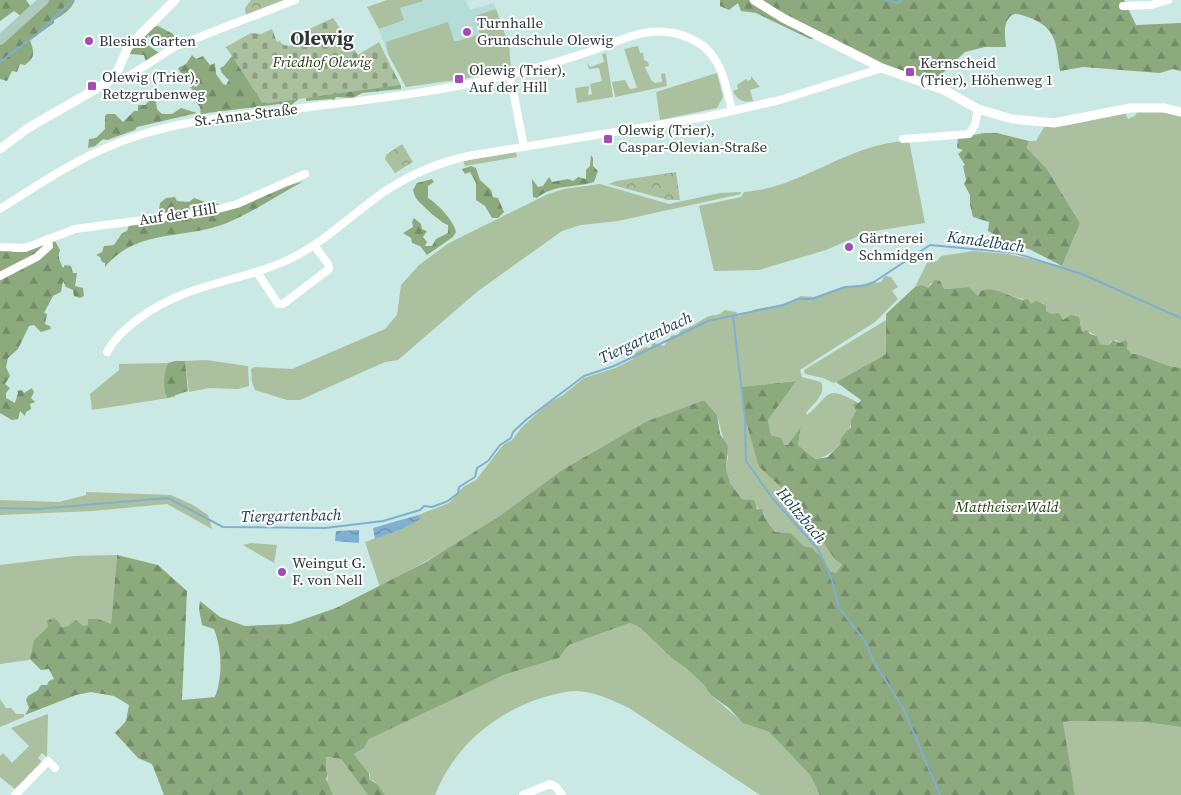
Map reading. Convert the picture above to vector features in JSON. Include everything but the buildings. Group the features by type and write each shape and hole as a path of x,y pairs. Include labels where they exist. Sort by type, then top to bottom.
{"main road":[{"path":"0,40 44,0"}],"street":[{"path":"0,149 28,128 103,86 112,78 128,47 175,0"},
{"path":"112,78 126,78 176,46 295,0"},
{"path":"754,0 783,18 882,68 944,90 978,109 1012,118 1054,123 1130,108 1164,108 1181,112"},
{"path":"1123,6 1151,5 1168,0"},
{"name":"St.-Anna-Straße","path":"0,209 76,161 123,140 152,131 197,121 437,89 510,75 590,52 636,34 669,32 696,42 713,55 721,70 732,111"},
{"path":"107,352 127,328 165,301 199,286 257,272 281,263 314,245 382,193 417,174 457,159 669,124 732,111 780,100 882,68"},
{"path":"510,75 524,147"},
{"path":"903,139 969,134 975,125 978,109"},
{"name":"Auf der Hill","path":"0,247 24,248 81,228 211,211 237,204 305,174"},
{"path":"0,276 43,253 50,246 48,239"},
{"path":"257,272 278,304 283,304 329,269 328,264 314,245"},
{"path":"15,795 48,761 55,768"},
{"path":"523,795 550,784 556,787 562,795"}],"shaded area":[{"path":"424,0 465,0 470,10 494,3 509,46 511,68 462,79 406,87 388,54 374,16"}],"green space":[{"path":"0,0 26,0 31,7 21,16 14,11 0,21"},
{"path":"47,0 75,0 64,14 54,20 54,23 30,40 33,54 29,62 25,65 20,64 17,72 12,71 7,81 0,79 0,45"},
{"path":"251,0 288,0 246,16 245,8"},
{"path":"387,0 423,1 400,8 404,20 379,29 367,7"},
{"path":"720,0 1124,0 1136,25 1181,23 1181,71 1173,69 1160,73 1083,67 1060,71 1054,40 1047,28 1033,19 1014,14 1006,24 1006,47 985,47 965,52 933,82 890,68 833,41 832,37 810,39 756,13 741,11 738,3 729,10 720,6"},
{"path":"496,9 509,46 511,68 462,79 406,87 388,54 386,42 448,22 454,41 458,41 480,34 475,16"},
{"name":"Friedhof Olewig","path":"333,18 358,55 379,42 400,85 263,104 226,47 251,33 261,34 272,29 277,42 280,41 283,45 290,46 294,43 294,36"},
{"path":"158,26 173,34 177,43 168,50 163,40 155,42 148,35 145,43 159,53 146,63 144,55 129,54 128,46 153,27"},
{"path":"638,46 640,53 643,53 644,60 648,62 649,66 645,67 651,80 655,83 662,82 661,74 665,73 667,86 615,97 612,82 625,80 630,89 637,88 624,49"},
{"path":"606,53 613,97 577,103 575,88 589,86 588,95 592,94 590,84 602,81 599,68 589,69 587,62 590,67 604,62 602,54"},
{"path":"192,55 196,59 203,56 210,65 215,63 216,74 223,84 226,85 229,80 220,68 232,56 299,99 290,106 279,104 207,113 201,116 200,107 196,102 196,94 184,80 178,68 186,64"},
{"path":"393,70 401,89 362,93 353,98 336,97 334,100 306,101 306,98"},
{"path":"717,73 723,97 717,108 660,120 656,92"},
{"path":"751,76 760,87 750,90 753,101 746,102 738,99 733,91 738,89 737,85 746,79 748,81 751,79"},
{"path":"151,99 156,102 157,109 162,114 172,114 181,108 197,113 137,127 135,130 107,140 103,139 95,146 88,148 89,139 96,138 105,129 105,116 107,114 115,114 123,122 134,111 138,111 138,105 145,105"},
{"path":"1137,112 1166,112 1181,115 1181,368 1132,354 1127,349 1128,343 1120,343 1116,340 1111,341 1109,345 1100,344 1097,336 1085,330 1082,331 1080,320 1066,318 1064,320 1046,311 1043,303 1031,305 1029,301 988,289 978,296 969,287 943,289 942,285 931,283 927,289 921,285 915,287 927,263 937,261 941,256 973,251 1008,254 1062,266 1080,223 1047,169 1027,148 1029,141 1036,141 1044,127 1070,125 1125,113 1128,119 1135,116"},
{"path":"984,133 997,133 1029,141 1027,148 1047,169 1080,223 1062,266 1029,249 1006,245 1002,241 997,241 995,235 988,231 989,222 973,217 970,195 964,184 966,180 963,166 965,165 958,154 963,150 957,148 958,138"},
{"path":"909,141 925,223 868,232 826,250 759,270 714,271 699,206 741,197 744,192 766,189 866,149 887,143"},
{"path":"402,144 413,162 395,173 385,159 386,155"},
{"path":"516,152 517,157 465,166 463,161"},
{"path":"591,155 593,166 598,171 594,182 558,188 537,198 533,197 532,179 538,187 543,186 549,177 552,182 568,179 573,181 578,177 586,179 586,170 590,166"},
{"path":"471,166 476,168 480,180 491,190 493,197 498,198 504,212 498,218 492,218 485,206 476,200 476,183 470,172 465,174 462,169"},
{"path":"676,172 680,200 668,200 609,184 616,181"},
{"path":"432,179 434,182 428,186 428,198 445,213 456,232 453,237 427,255 420,246 412,243 411,238 403,233 413,227 412,222 414,218 421,224 422,229 427,231 423,237 427,242 425,246 432,246 436,239 448,233 448,225 425,208 414,194 413,190 417,183"},
{"path":"304,181 227,223 194,232 146,240 132,246 105,267 105,263 96,255 102,252 104,246 114,245 122,233 127,231 129,225 158,216 160,203 166,198 175,197 177,201 189,202 194,198 211,204 215,202 221,206"},
{"path":"600,184 669,204 720,193 741,192 741,194 618,221 581,225 562,231 478,291 398,360 385,362 300,400 287,400 255,390 251,369 255,367 292,369 385,329 397,315 401,285 419,265 449,243 548,194 564,189"},
{"path":"55,241 60,250 59,257 63,268 65,265 71,266 73,273 77,273 75,286 83,288 84,296 80,298 74,296 73,290 66,287 63,281 61,292 53,296 44,313 47,314 45,324 50,326 51,329 41,332 34,325 29,326 18,349 8,358 6,367 10,376 5,384 10,388 6,393 6,398 15,403 17,391 22,390 24,393 32,388 34,392 31,398 35,402 30,404 31,409 26,412 25,416 20,411 18,419 12,420 0,413 0,246 9,248 13,252 21,252 36,244 51,244"},
{"path":"885,276 891,277 898,287 892,291 898,299 875,322 800,370 802,377 821,382 822,386 821,395 806,413 807,415 829,394 840,394 859,403 849,429 839,446 832,452 824,457 815,459 798,445 801,426 788,445 784,445 778,437 771,435 768,420 795,381 741,387 759,467 798,503 803,514 814,525 829,550 842,566 836,573 830,571 815,551 804,546 791,533 775,532 765,518 764,513 747,499 742,499 730,483 726,468 728,457 717,415 704,400 645,422 562,470 498,517 453,546 380,587 365,542 402,529 419,519 418,515 449,503 463,487 476,480 503,445 512,440 522,427 546,405 563,395 584,378 615,368 633,359 635,353 645,347 651,348 652,344 664,346 671,336 677,337 681,330 707,317 720,314 725,310 736,312 739,316 756,309 782,305 801,296 814,297 843,287 881,282"},
{"name":"Mattheiser Wald","path":"935,280 940,281 944,289 969,287 978,296 981,291 988,289 1022,300 1028,299 1031,304 1036,301 1046,305 1046,311 1052,314 1059,313 1063,320 1071,315 1079,317 1082,331 1087,330 1090,334 1097,336 1100,344 1109,345 1113,340 1120,343 1125,340 1128,343 1127,349 1132,354 1181,368 1181,727 1143,722 1070,721 1063,723 1075,795 820,795 810,775 769,732 743,723 729,708 712,696 704,685 687,669 673,659 639,627 630,623 569,645 559,658 504,675 369,739 364,748 354,754 369,773 369,779 377,784 385,795 368,795 341,759 326,757 326,771 328,774 326,779 333,795 164,795 152,764 138,758 115,733 126,721 129,705 114,696 91,692 76,695 25,715 29,708 26,700 28,696 38,690 41,685 47,685 49,681 54,679 49,669 41,670 30,659 34,640 48,627 47,621 53,618 62,627 68,626 76,620 83,626 88,625 88,619 98,619 111,624 117,555 158,565 187,591 182,700 215,697 220,672 219,646 214,629 202,625 199,609 200,601 220,617 245,626 290,624 336,608 426,562 498,517 562,470 645,422 704,400 717,415 720,434 728,446 726,468 730,483 742,499 754,500 757,509 762,509 765,518 775,532 791,533 804,546 812,548 823,559 830,571 836,573 842,565 830,552 812,523 800,512 798,503 759,467 745,418 741,387 796,381 768,420 771,435 781,438 784,445 788,445 801,426 798,445 815,459 828,457 840,444 841,438 851,427 851,421 856,411 853,404 859,403 861,400 836,382 886,354 886,314 915,287 921,285 928,288"},
{"path":"886,320 886,354 834,383 823,378 805,374 804,370"},
{"path":"206,360 248,366 249,386 238,389 209,388 189,392 185,361"},
{"path":"185,361 188,391 167,398 164,385 165,371 168,363"},
{"path":"168,363 164,380 165,393 166,397 175,395 175,397 92,410 90,394 119,370 119,364"},
{"path":"86,492 171,495 193,505 208,515 212,529 167,504 93,511 0,515 0,500 59,502 86,495"},
{"path":"251,543 277,545 274,563 243,545"},
{"path":"117,555 111,625 50,627 29,660 0,664 0,565 74,556"},
{"path":"630,623 639,627 673,659 687,669 704,685 712,696 738,718 769,732 810,775 820,795 760,795 629,708 602,696 582,691 558,693 541,698 507,713 491,723 464,747 443,778 435,795 385,795 374,781 369,779 370,774 354,754 364,748 369,739 389,727 504,675 559,658 569,645"},
{"path":"0,699 6,708 11,708 16,714 24,714 24,717 0,727"},
{"path":"48,714 47,757 42,753 38,758 42,762 15,789 0,777 0,756 3,753 12,763 29,746 11,728"},
{"path":"1070,721 1143,722 1181,727 1181,795 1075,795 1062,724"},
{"path":"325,757 341,759 368,795 333,795 327,783 328,774"}],"water":[{"path":"418,515 420,519 402,529 375,539 373,528"},
{"path":"359,530 359,543 335,541 336,531"}],"waterway":[{"path":"0,62 36,35 73,0"},
{"path":"886,0 897,3 903,0"},
{"name":"Tiergartenbach","path":"0,508 37,509 168,498 223,527 325,528 383,521 420,510 424,506 432,507 448,501 458,493 459,487 475,477 477,468 488,461 500,445 511,438 513,432 527,419 584,376 614,366 708,321 783,305 798,299 812,299 845,287 863,286 874,282 930,245 1015,253 1082,274 1181,318"},
{"name":"Holtzbach","path":"733,316 745,418 746,461 773,499 818,549 831,577 839,608 865,641 874,662 903,708 940,795"}],"place":[{"name":"Turnhalle Grundschule Olewig","path":"467,32"},
{"name":"Blesius Garten","path":"89,41"},
{"name":"Kernscheid (Trier), Höhenweg 1","path":"910,72"},
{"name":"Olewig (Trier), Auf der Hill","path":"459,79"},
{"name":"Olewig (Trier), Retzgrubenweg","path":"92,86"},
{"name":"Olewig (Trier), Caspar-Olevian-Straße","path":"608,139"},
{"name":"Gärtnerei Schmidgen","path":"849,247"},
{"name":"Weingut G. F. von Nell","path":"282,572"}],"district":[{"name":"Olewig","path":"322,38"}],"water label":[{"name":"Kandelbach","path":"986,241"}]}
